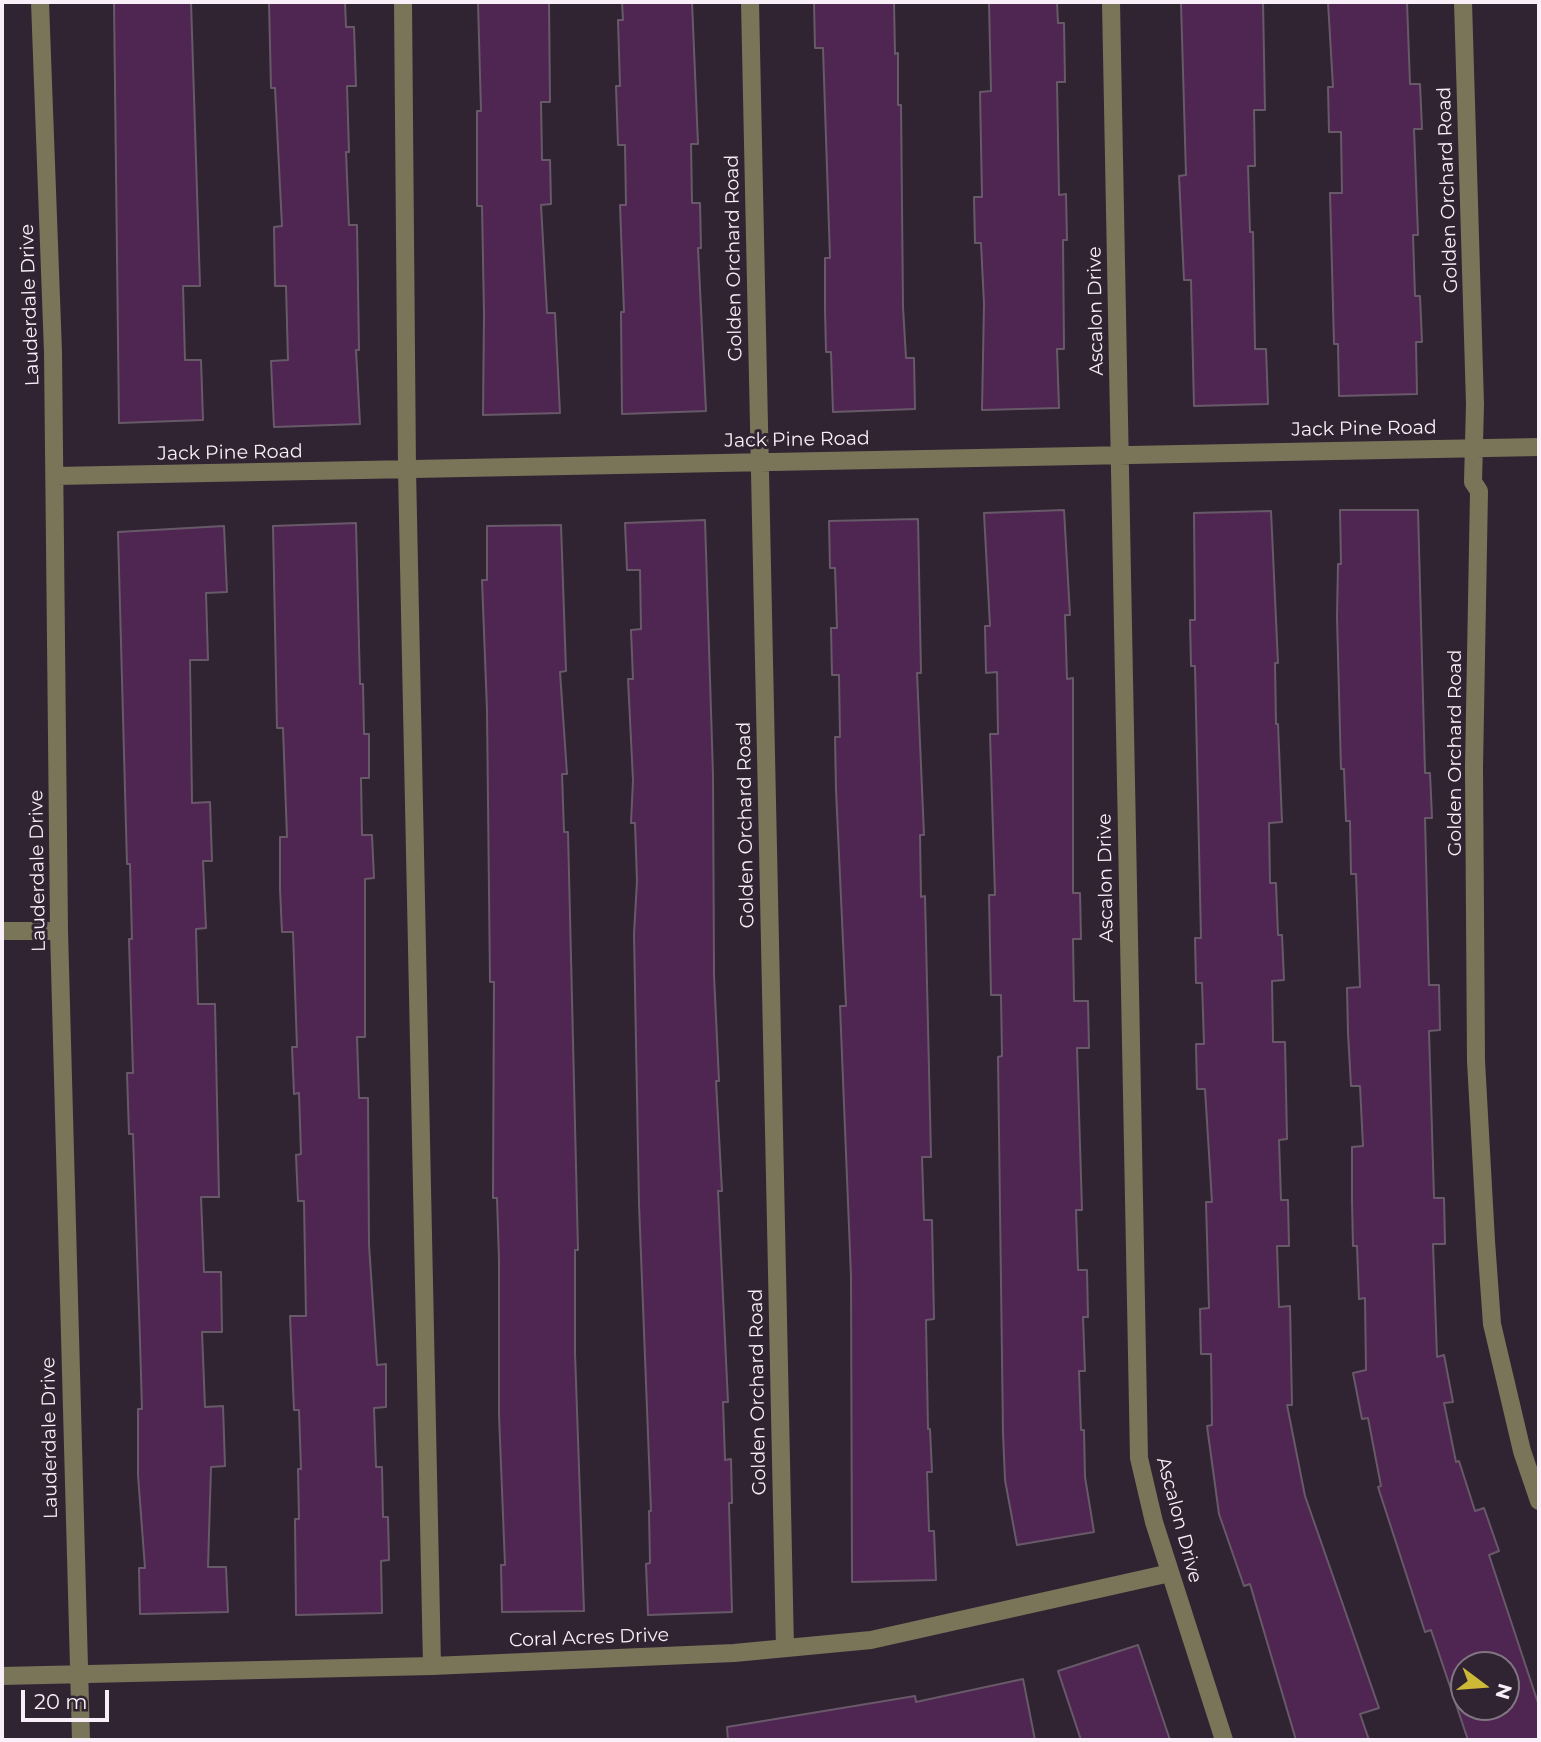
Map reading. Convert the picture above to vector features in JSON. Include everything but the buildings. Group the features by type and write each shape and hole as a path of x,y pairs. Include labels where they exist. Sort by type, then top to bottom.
{"street":[{"name":"Lauderdale Drive","path":"40,2 55,475 59,930 77,1673 81,1740"},
{"path":"402,2 407,469 432,1666"},
{"name":"Golden Orchard Road","path":"750,2 785,1648"},
{"name":"Ascalon Drive","path":"1111,2 1139,1458 1170,1573 1224,1740"},
{"name":"Golden Orchard Road","path":"1463,2 1475,404 1473,482 1479,491 1474,767 1476,1061 1492,1324 1522,1451 1539,1501"},
{"name":"Jack Pine Road","path":"55,475 1539,447"},
{"path":"2,931 59,930"},
{"name":"Coral Acres Drive","path":"2,1676 432,1666 734,1653 871,1640 1170,1573"}]}
